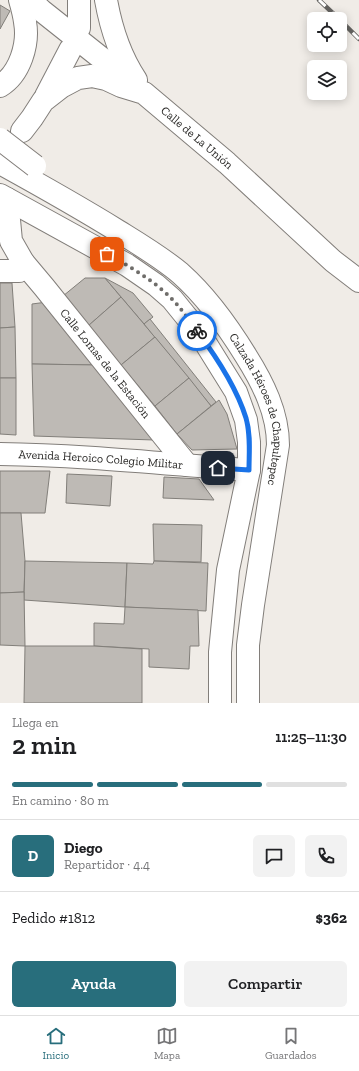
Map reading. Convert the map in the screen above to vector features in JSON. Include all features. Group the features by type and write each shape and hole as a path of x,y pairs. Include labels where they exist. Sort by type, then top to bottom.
{"main road":[{"path":"0,86 16,70 23,54 26,23 20,0"},
{"path":"30,0 144,93"},
{"path":"79,0 79,28"},
{"path":"106,0 116,38 127,68 144,93"},
{"path":"43,101 70,50"},
{"name":"Calle de La Unión","path":"22,130 43,101 67,83 78,78 92,76 106,79 121,86 144,93 227,163 333,261 359,281"},
{"path":"0,139 108,225"},
{"name":"Calzada Héroes de Chapultepec","path":"0,163 76,205 161,258 181,274 203,296 227,325 253,367 269,399 275,415 278,431 278,445 248,645 248,703"},
{"name":"Calzada Héroes de Chapultepec","path":"2,197 127,265 156,285 172,299 203,339 236,392 246,420 249,442 249,470 228,570 220,652 220,703"},
{"name":"Calle Lomas de la Estación","path":"2,197 11,241 22,262 44,287 187,465"},
{"path":"0,271 19,271 22,262"},
{"name":"Avenida Heroico Colegio Militar","path":"0,454 37,455 249,470"}],"building":[{"path":"0,5 10,11 0,29"},
{"path":"85,278 105,278 121,297 88,326 63,296"},
{"path":"105,278 133,293 153,317 144,324"},
{"path":"0,283 12,283 15,327 0,328"},
{"path":"121,297 155,337 121,365 88,326"},
{"path":"47,302 97,365 32,364 32,304"},
{"path":"150,319 216,402 211,406 144,324"},
{"path":"15,327 16,378 0,378 0,328"},
{"path":"155,337 189,378 155,406 121,365"},
{"path":"32,364 97,365 154,440 34,436"},
{"path":"0,378 16,378 16,435 0,434"},
{"path":"189,378 211,406 177,434 155,406"},
{"path":"219,400 227,414 237,449 192,450 177,434"},
{"path":"0,471 50,471 45,513 0,513"},
{"path":"67,474 112,476 110,506 66,503"},
{"path":"164,477 199,479 214,500 163,498"},
{"path":"0,513 21,513 25,561 24,592 0,593"},
{"path":"153,524 202,525 201,562 154,561"},
{"path":"25,561 127,563 125,607 24,600"},
{"path":"154,561 208,563 206,611 125,607 127,563 153,564"},
{"path":"24,592 25,646 0,645 0,593"},
{"path":"125,607 198,610 199,646 190,646 189,669 149,667 149,649 94,646 94,623 124,624"},
{"path":"25,646 94,646 142,649 142,703 24,703"}],"railway":[{"path":"319,0 332,12"},
{"path":"347,27 359,39"}],"way so far":[{"path":"107,254 127,265 156,285 172,299 197,331"}],"route":[{"path":"197,331 236,392 246,420 249,442 249,470 218,468"}]}
